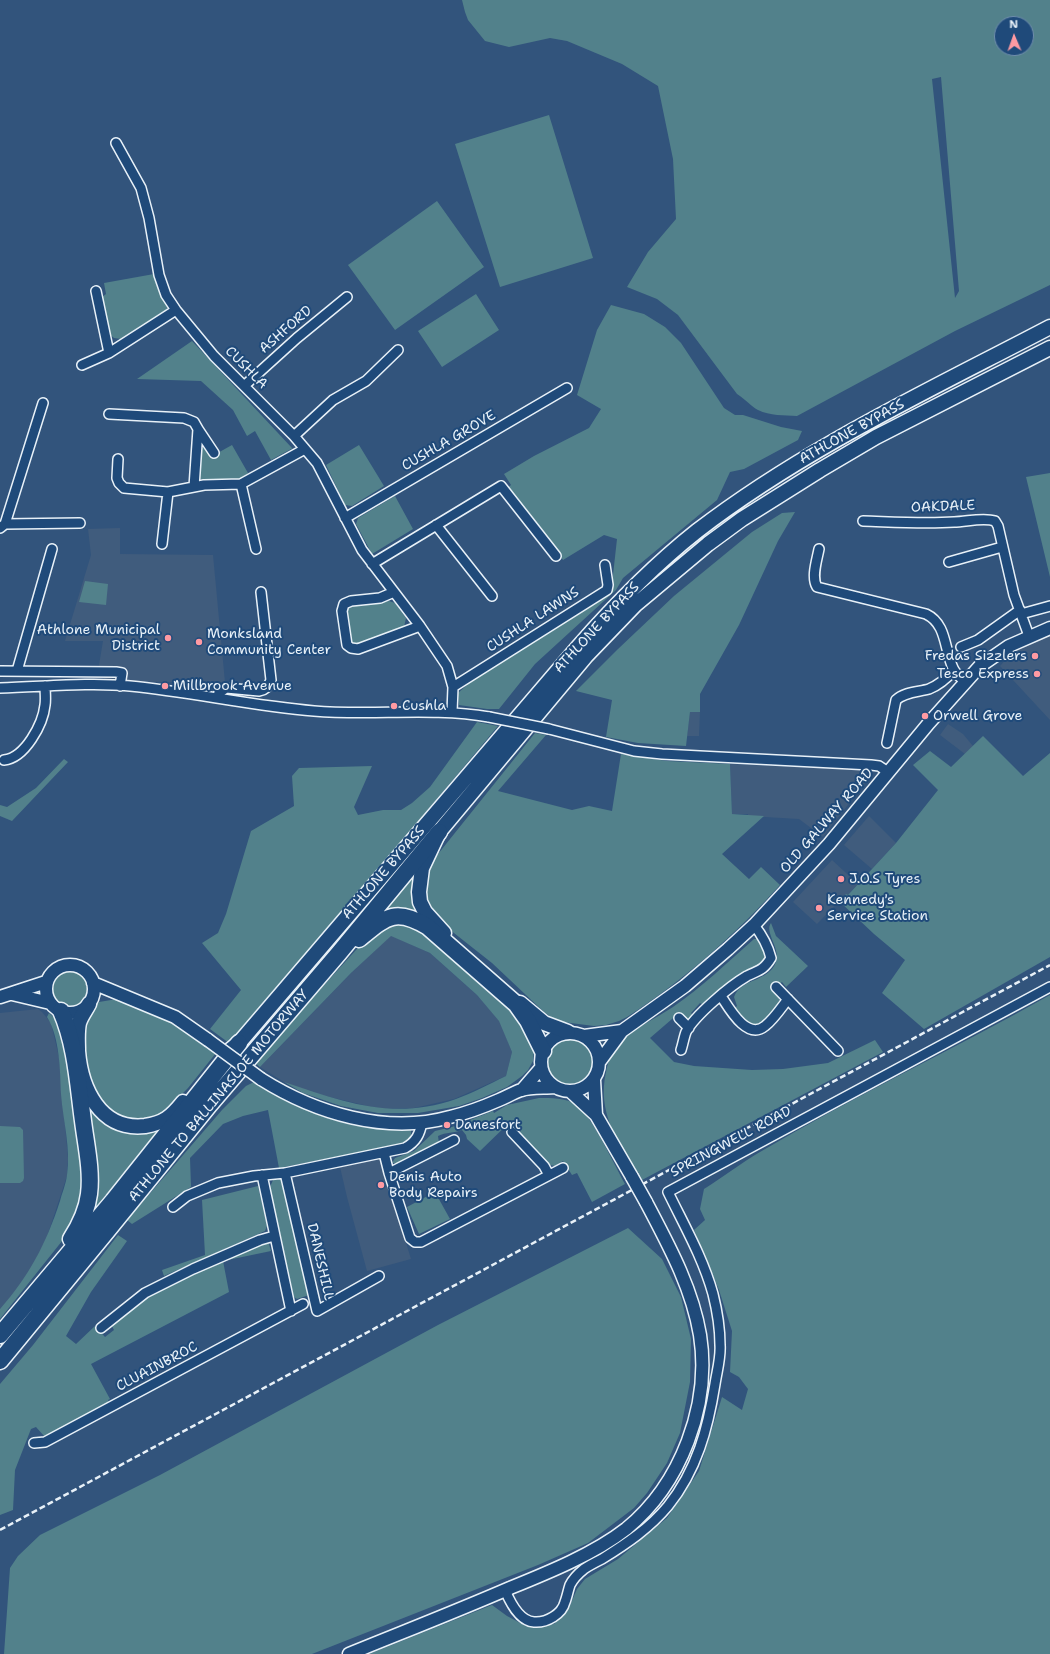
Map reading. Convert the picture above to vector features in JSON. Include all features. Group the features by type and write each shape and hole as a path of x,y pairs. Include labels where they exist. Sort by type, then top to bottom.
{"highway":[{"name":"ATHLONE BYPASS","path":"90,1002 79,1023 78,1038 81,1074 92,1100 109,1118 121,1124 134,1127 159,1123 165,1120 174,1113 211,1067 239,1043 578,647 609,613 674,551 726,510 806,457 867,422 1050,327"},
{"name":"ATHLONE BYPASS","path":"568,1032 544,1023 531,1014 442,932 425,912 420,902 419,892 422,868 439,832 586,656 635,605 708,544 778,495 876,437 1050,348"},
{"name":"ATHLONE TO BALLINASLOE MOTORWAY","path":"0,1361 210,1104 340,953 439,832"},
{"path":"340,953 384,920 392,916 414,918 428,927 516,1004 528,1021 543,1051"},
{"path":"51,1273 80,1225 85,1212 89,1192 87,1151 74,1059 68,1027 55,1007"},
{"name":"ATHLONE TO BALLINASLOE MOTORWAY","path":"0,1335 113,1201 239,1043"}],"main road":[{"name":"OLD GALWAY ROAD","path":"622,1031 685,986 754,925 805,872 965,682 991,657 1029,636 1050,628"},
{"path":"5,995 75,1012 84,1008 90,1002 94,990 90,975 82,968 69,965 58,967 52,972 46,982 46,996 55,1007"},
{"path":"5,995 46,982"},
{"path":"93,983 175,1017 261,1079 293,1098 334,1114 372,1122 422,1122 448,1118 472,1111 522,1090 554,1087"},
{"path":"90,1002 108,997 125,997"},
{"path":"584,1036 622,1031"},
{"path":"600,1061 596,1048 589,1039 584,1036 568,1032 556,1036 548,1042 541,1057 541,1068 547,1080 554,1087 571,1092 587,1086 594,1080 600,1061 622,1031"},
{"path":"522,1090 541,1068"},
{"path":"594,1080 596,1115"},
{"path":"349,1654 554,1570 594,1549 625,1529 646,1509 663,1488 677,1466 689,1437 700,1390 700,1335 695,1313 677,1264 632,1177 596,1115 571,1092"}],"street":[{"name":"CUSHLA","path":"116,143 141,188 149,218 159,275 166,295 176,310 214,356 294,436 317,463 362,550 420,626 447,666 453,687 452,712"},
{"path":"96,291 109,353"},
{"name":"ASHFORD","path":"244,386 297,338 347,297"},
{"path":"82,365 109,353 176,310"},
{"path":"294,436 333,400 366,381 398,350"},
{"name":"CUSHLA GROVE","path":"345,518 567,388"},
{"path":"43,403 2,526 80,523"},
{"path":"109,414 184,418 194,422 214,452"},
{"path":"194,487 198,429"},
{"path":"118,459 117,478 119,483 124,488 168,492 194,487 241,484 305,449"},
{"path":"241,484 256,549"},
{"path":"372,564 504,484 556,556"},
{"path":"162,544 168,492"},
{"name":"OAKDALE","path":"863,521 925,522 993,520 998,526 1002,547 1020,612 1029,636"},
{"path":"436,525 492,596"},
{"path":"949,562 1002,547"},
{"path":"17,671 52,549"},
{"path":"819,549 815,574 817,587 931,616 940,628 954,670 965,682"},
{"name":"CUSHLA LAWNS","path":"453,687 607,590 608,584 605,565"},
{"path":"217,698 219,693 226,688 259,691 264,690 271,680 261,592"},
{"path":"394,592 380,598 351,601 344,604 342,611 347,645 351,648 358,649 420,626"},
{"path":"962,647 978,640 1020,612 1050,606"},
{"path":"886,743 896,700 903,695 933,687 944,680 954,670"},
{"path":"0,671 116,672 122,674 120,686"},
{"path":"0,688 97,684 316,711 452,712 489,717 549,729 634,750 708,757 871,765 879,766 888,772"},
{"path":"4,760 16,756 26,747 42,719 45,705 45,686"},
{"path":"682,1050 686,1033 689,1028 711,1004 748,976 765,968 771,958 769,950 760,932 754,925"},
{"name":"SPRINGWELL ROAD","path":"506,1590 518,1613 525,1619 534,1622 552,1618 565,1604 570,1585 575,1577 584,1569 628,1543 668,1506 680,1487 699,1450 707,1427 720,1346 713,1296 706,1272 668,1192 1050,986"},
{"path":"776,987 838,1051"},
{"path":"721,996 740,1022 749,1028 759,1029 764,1027 788,999"},
{"path":"679,1018 689,1028"},
{"path":"173,1207 187,1196 201,1189 236,1179 285,1173 405,1148 413,1144 419,1134 422,1122"},
{"path":"512,1132 544,1166 549,1175"},
{"path":"389,1173 454,1140"},
{"path":"384,1153 410,1238 415,1242 422,1242 563,1168"},
{"name":"DANESHILL","path":"285,1173 317,1311 379,1276"},
{"path":"262,1175 291,1311"},
{"path":"102,1328 145,1293 192,1269 260,1240 274,1236"},
{"name":"CLUAINBROC","path":"34,1443 45,1442 302,1304"}],"shaded area":[{"path":"120,528 120,554 213,555 226,693 171,682 105,681 99,665 103,641 65,641 91,555 88,529"},
{"path":"1050,635 1050,720 1000,666 1013,652"},
{"path":"690,711 700,712 699,736 687,736"},
{"path":"948,724 963,734 973,746 965,754 940,735"},
{"path":"730,764 864,770 867,772 868,779 823,837 799,819 732,814"},
{"path":"869,816 896,843 872,869 844,845"},
{"path":"832,860 858,884 848,895 846,894 817,924 793,902"},
{"path":"391,935 430,953 477,995 500,1021 512,1052 506,1076 454,1099 414,1108 380,1109 313,1093 284,1082 260,1067 351,973"},
{"path":"38,1009 51,1023 59,1057 68,1158 67,1176 46,1240 30,1271 15,1293 0,1309 0,1013"},
{"path":"380,1159 411,1259 367,1271 340,1167"}],"green space":[{"path":"462,0 1050,0 1050,285 955,331 797,416 772,414 758,410 737,394 678,315 657,299 627,287 648,252 676,219 673,159 658,86 622,64 567,41 550,38 509,47 485,41 468,20","holes":["941,77 959,291 955,298 932,79"]},
{"path":"549,115 593,258 500,287 455,144"},
{"path":"437,201 484,267 395,330 348,265"},
{"path":"154,274 168,307 166,310 121,339 114,338 108,333 102,297 106,294 104,283"},
{"path":"476,294 499,330 442,367 418,331"},
{"path":"611,305 644,314 665,327 681,343 724,408 735,415 743,415 781,427 802,431 798,440 744,469 730,472 717,500 623,578 616,590 535,664 499,709 459,705 458,693 467,685 466,682 611,593 617,539 604,535 563,560 506,489 511,485 504,474 534,456 589,428 601,409 577,395 597,330"},
{"path":"192,341 293,448 271,460 255,431 247,436 233,410 201,381 137,379"},
{"path":"232,445 248,473 236,482 200,479 198,477 201,448 207,448 214,455"},
{"path":"359,445 384,486 352,506 345,505 326,465"},
{"path":"1050,473 1050,577 1026,477"},
{"path":"395,496 413,529 372,554 356,524 358,518"},
{"path":"795,512 778,541 739,625 700,694 700,712 690,712 686,746 638,743 606,737 612,700 576,691 674,596 752,532 782,513"},
{"path":"85,581 108,584 106,605 79,602"},
{"path":"389,601 395,603 406,618 404,627 359,644 353,644 350,639 347,610 353,605"},
{"path":"477,722 498,726 297,966 229,1043 210,1029 241,990 202,943 218,933 226,914 251,831 294,806 292,776 299,768 372,766 354,807 358,815 383,810 401,810 412,803 430,787"},
{"path":"535,733 546,735 498,791 572,810 589,806 612,811 621,754 667,761 730,764 732,814 764,816 722,854 749,879 761,867 780,885 745,922 688,973 627,1017 606,1025 594,1026 555,1020 544,1012 492,963 440,922 425,901 423,887 430,864"},
{"path":"983,736 1023,776 1050,753 1050,957 924,1029 882,993 905,960 874,934 839,901 846,894 848,895 896,843 938,790 913,765 930,751 951,767"},
{"path":"64,759 68,762 12,821 0,816 0,805 7,807 36,788"},
{"path":"414,872 413,895 424,920 378,915"},
{"path":"388,922 415,927 517,1010 534,1050 533,1061 528,1070 522,1076 507,1087 482,1098 459,1106 418,1113 378,1113 341,1106 303,1093 284,1082 348,1102 390,1109 433,1105 456,1099 506,1076 512,1052 499,1021 477,995 430,953 391,936 351,973 260,1067 254,1062 376,928"},
{"path":"771,923 776,936 808,966 786,987 782,982 774,988 780,997 779,1002 770,1016 760,1023 750,1024 735,1008 737,1006 734,997 743,986 767,973 776,962 776,952 769,927"},
{"path":"754,939 758,939 764,948 765,957 763,964 705,1006 700,1003 691,1013 695,1017 688,1020 679,1013 650,1038 674,1062 694,1066 752,1070 783,1069 828,1063 875,1040 883,1052 642,1180 638,1172 635,1173 622,1149 610,1125 606,1113 604,1086 611,1056 617,1046 626,1037 684,999"},
{"path":"69,969 77,971 83,975 87,981 89,989 87,997 83,1003 77,1007 69,1009 61,1007 55,1003 51,997 49,989 51,981 55,975 61,971"},
{"path":"1050,995 1050,1654 369,1654 492,1605 507,1616 528,1627 554,1624 568,1610 577,1589 585,1579 618,1559 667,1518 699,1471 722,1397 742,1410 748,1389 739,1377 730,1372 732,1331 719,1290 694,1230 705,1220 700,1209 704,1189 753,1156 796,1131"},
{"path":"117,999 144,1008 169,1020 216,1053 188,1088 164,1112 157,1116 135,1120 125,1119 115,1115 100,1104 84,1062 85,1021 92,1008 99,1002"},
{"path":"49,1013 62,1027 82,1148 84,1198 70,1231 0,1319 0,1309 20,1284 43,1245 55,1217 66,1178 68,1155 61,1094 60,1065 55,1035 47,1017"},
{"path":"570,1035 580,1037 588,1043 594,1051 596,1061 594,1071 588,1079 580,1085 570,1087 560,1085 552,1079 546,1071 544,1061 546,1051 552,1043 560,1037"},
{"path":"254,1082 286,1100 332,1120 376,1128 409,1129 411,1130 411,1138 407,1143 279,1168 268,1110 243,1116 223,1124 190,1158 191,1187 132,1224 127,1220 222,1110 246,1086"},
{"path":"85,1095 103,1118 168,1122 89,1216"},
{"path":"539,1098 563,1099 576,1104 582,1110 589,1118 625,1184 592,1202 577,1173 572,1175 563,1161 555,1166 550,1165 521,1136 521,1129 512,1120 480,1151 467,1139 462,1130 438,1136 439,1143 437,1145 399,1163 392,1163 395,1158 414,1151 435,1131 452,1127 493,1111 494,1113 507,1105"},
{"path":"0,1126 20,1127 23,1130 24,1178 20,1183 0,1183"},
{"path":"273,1180 281,1180 309,1295 297,1299 294,1297 270,1187"},
{"path":"258,1186 267,1226 265,1231 164,1276 162,1270 205,1255 202,1200"},
{"path":"435,1192 450,1219 419,1234 407,1207"},
{"path":"628,1228 662,1259 681,1297 691,1339 690,1382 680,1433 667,1463 647,1493 634,1508 588,1543 538,1565 312,1654 4,1654 10,1568 18,1556 40,1535 160,1475 438,1325"},
{"path":"118,1235 127,1241 91,1292 66,1336 76,1344 95,1326 105,1337 114,1330 111,1324 145,1297 183,1276 268,1241 271,1251 223,1261 229,1292 91,1364 110,1399 108,1400 109,1403 48,1435 44,1436 36,1427 31,1429 15,1470 13,1510 0,1515 0,1384 33,1345"}],"railway":[{"path":"0,1530 1050,965"}],"place":[{"name":"Athlone Municipal District","path":"168,638"},
{"name":"Monksland Community Center","path":"199,642"},
{"name":"Fredas Sizzlers","path":"1035,656"},
{"name":"Tesco Express","path":"1037,674"},
{"name":"Millbrook Avenue","path":"165,686"},
{"name":"Cushla","path":"394,706"},
{"name":"Orwell Grove","path":"925,716"},
{"name":"J.O.S Tyres","path":"841,879"},
{"name":"Kennedy's Service Station","path":"819,908"},
{"name":"Danesfort","path":"447,1125"},
{"name":"Denis Auto Body Repairs","path":"381,1185"}]}
